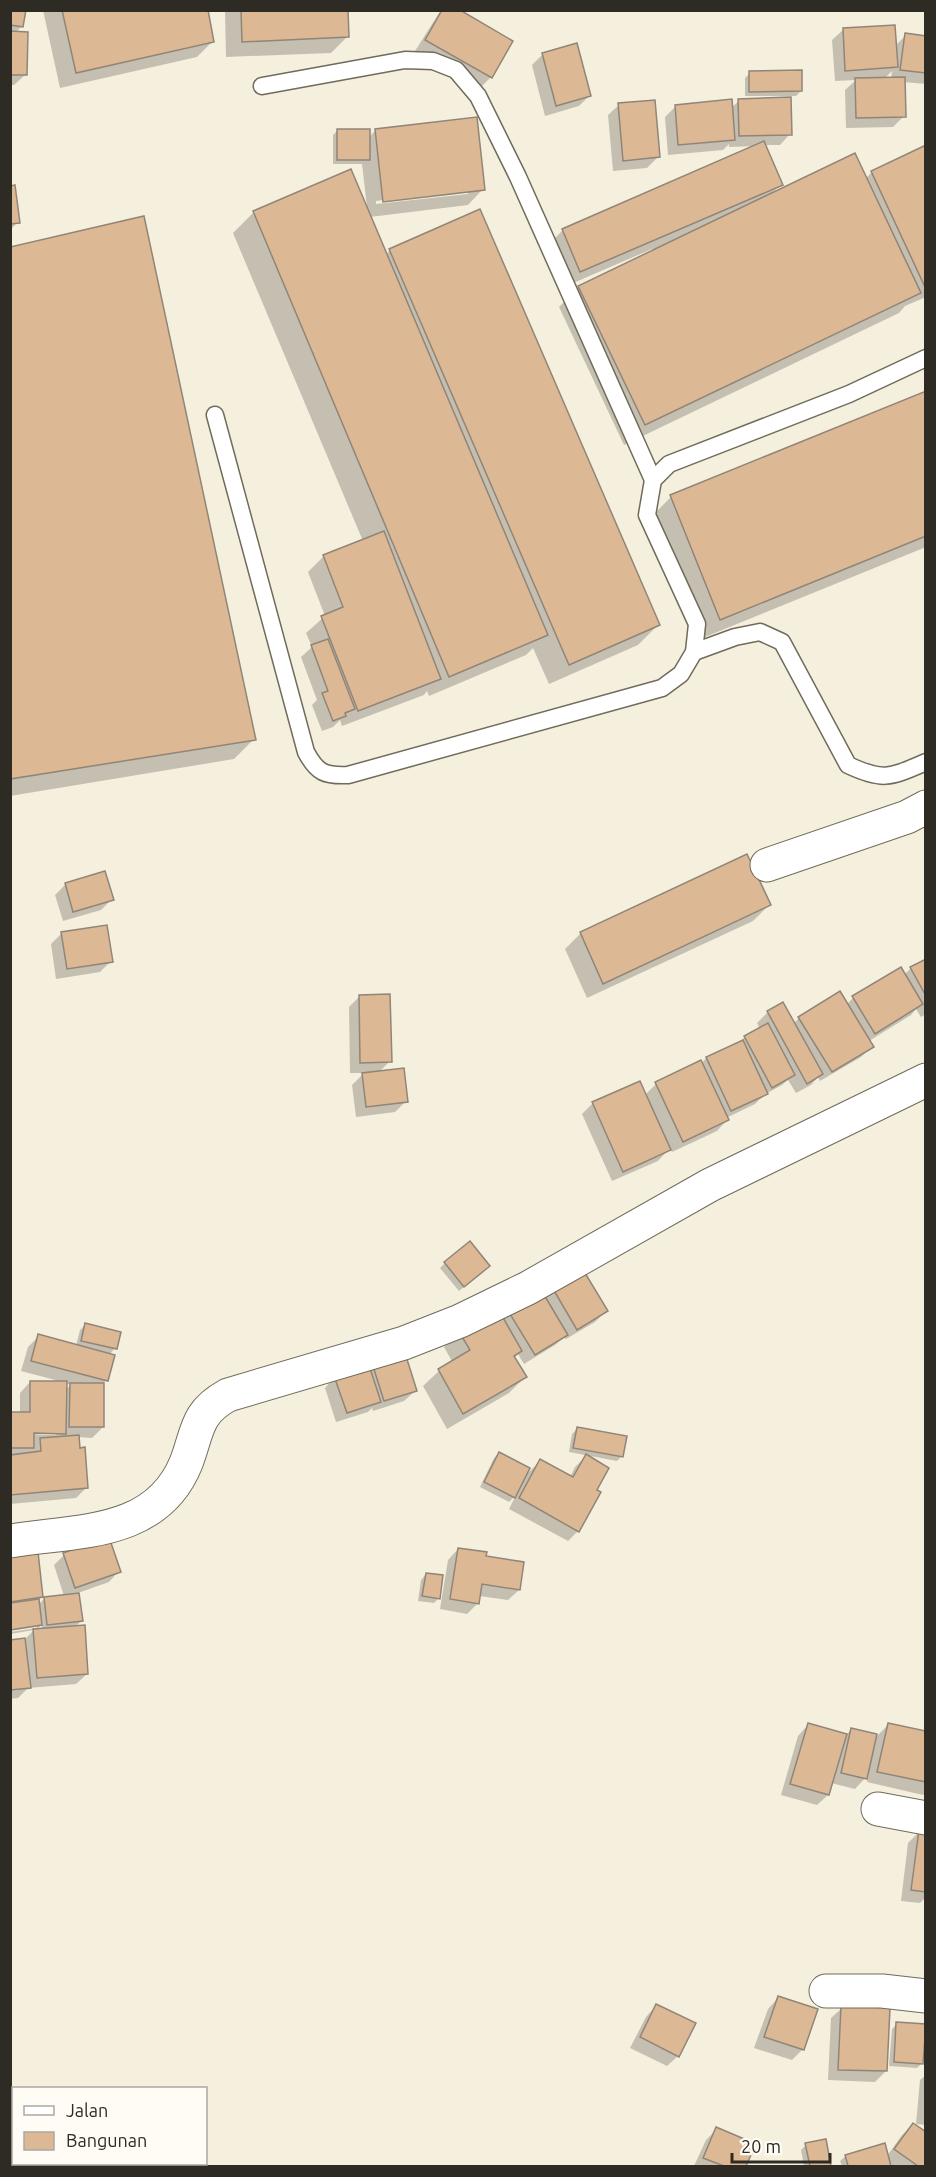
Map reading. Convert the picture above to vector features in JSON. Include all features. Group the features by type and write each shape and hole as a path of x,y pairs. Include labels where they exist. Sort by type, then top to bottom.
{"street":[{"path":"767,865 907,817 926,807"},
{"path":"10,1541 111,1526 141,1515 164,1498 176,1483 185,1465 198,1424 206,1411 221,1399 256,1386 404,1343 460,1322 537,1283 710,1185 926,1080"},
{"path":"878,1809 926,1818"},
{"path":"826,1991 882,1991 926,1996"}],"lane":[{"path":"215,415 306,752 312,765 323,773 348,775 662,688 681,674 694,652 697,624 647,515 652,480 518,177 478,96 456,70 433,62 405,60 262,86"},
{"path":"652,480 669,464 849,394 926,358"},
{"path":"694,652 735,637 760,632 782,642 848,765 869,775 892,777 926,762"}],"building":[{"path":"10,10 26,10 23,27 10,25"},
{"path":"62,10 208,10 214,42 76,73"},
{"path":"241,10 348,10 349,37 242,42"},
{"path":"442,10 460,10 513,41 492,78 425,40"},
{"path":"895,25 898,67 845,71 843,28"},
{"path":"10,31 28,32 27,75 10,75"},
{"path":"905,33 926,36 926,73 900,70"},
{"path":"577,43 591,96 556,106 542,53"},
{"path":"802,70 802,91 749,92 749,71"},
{"path":"905,77 906,117 856,118 855,78"},
{"path":"791,97 792,135 739,136 738,99"},
{"path":"732,99 735,140 678,145 675,105"},
{"path":"655,100 660,157 623,161 618,103"},
{"path":"477,117 485,190 383,202 375,129"},
{"path":"337,129 370,129 370,160 337,160"},
{"path":"764,141 783,185 580,272 562,229"},
{"path":"926,145 926,287 925,287 871,171"},
{"path":"855,153 921,293 645,425 578,286"},
{"path":"351,169 548,635 449,677 253,211"},
{"path":"15,185 20,223 10,224 10,186"},
{"path":"480,209 660,625 569,665 389,249"},
{"path":"144,216 256,740 10,779 10,247"},
{"path":"926,391 926,536 720,620 670,495"},
{"path":"384,531 441,679 358,711 321,616 343,607 323,555"},
{"path":"328,639 355,709 345,713 346,716 333,721 322,693 328,691 311,645"},
{"path":"747,854 771,905 603,984 580,932"},
{"path":"105,871 114,900 73,912 65,883"},
{"path":"107,925 113,962 67,969 61,932"},
{"path":"926,959 926,996 910,967"},
{"path":"901,967 923,1004 875,1034 852,996"},
{"path":"840,991 874,1047 832,1072 798,1017"},
{"path":"390,994 392,1062 360,1063 359,995"},
{"path":"783,1002 823,1074 807,1084 767,1011"},
{"path":"768,1023 795,1075 772,1088 744,1036"},
{"path":"743,1040 768,1094 731,1111 706,1057"},
{"path":"701,1060 729,1120 683,1142 655,1082"},
{"path":"404,1068 408,1102 366,1107 362,1073"},
{"path":"640,1081 671,1150 623,1172 592,1102"},
{"path":"470,1241 490,1266 464,1287 444,1262"},
{"path":"579,1263 608,1311 577,1330 549,1282"},
{"path":"537,1283 568,1335 535,1355 504,1304"},
{"path":"497,1307 522,1351 514,1356 527,1377 463,1414 438,1369 470,1350 458,1330"},
{"path":"85,1323 121,1332 117,1349 81,1341"},
{"path":"38,1334 115,1355 108,1381 31,1361"},
{"path":"405,1353 417,1391 384,1401 372,1363"},
{"path":"369,1365 381,1402 347,1413 334,1376"},
{"path":"30,1381 67,1381 66,1434 34,1433 34,1448 10,1448 10,1412 30,1412"},
{"path":"70,1383 104,1383 104,1427 69,1427"},
{"path":"577,1427 627,1436 623,1457 573,1448"},
{"path":"79,1435 80,1448 85,1447 88,1488 10,1495 10,1455 41,1451 40,1438"},
{"path":"499,1452 530,1468 515,1498 484,1482"},
{"path":"586,1454 609,1468 597,1490 601,1492 579,1532 519,1498 540,1459 573,1477"},
{"path":"109,1537 121,1572 75,1588 63,1553"},
{"path":"37,1543 43,1597 10,1602 10,1546"},
{"path":"458,1548 487,1552 486,1556 524,1562 520,1590 482,1584 479,1604 450,1599"},
{"path":"426,1573 443,1575 440,1599 422,1596"},
{"path":"79,1593 83,1621 47,1625 44,1597"},
{"path":"39,1599 42,1625 10,1630 10,1603"},
{"path":"85,1625 88,1674 37,1678 33,1629"},
{"path":"25,1638 31,1688 10,1690 10,1640"},
{"path":"808,1723 847,1734 829,1795 790,1784"},
{"path":"888,1723 926,1731 926,1782 877,1772"},
{"path":"851,1728 877,1734 867,1779 841,1773"},
{"path":"919,1830 926,1831 926,1892 911,1890"},
{"path":"778,1996 818,2009 804,2050 764,2037"},
{"path":"656,2004 696,2023 679,2057 640,2037"},
{"path":"841,2006 890,2008 887,2071 838,2070"},
{"path":"896,2022 926,2024 923,2064 894,2062"},
{"path":"913,2123 926,2132 926,2166 918,2166 894,2149"},
{"path":"716,2127 756,2144 746,2166 724,2166 703,2158"},
{"path":"826,2139 831,2166 810,2166 805,2143"},
{"path":"885,2143 891,2166 848,2166 845,2155"}]}
